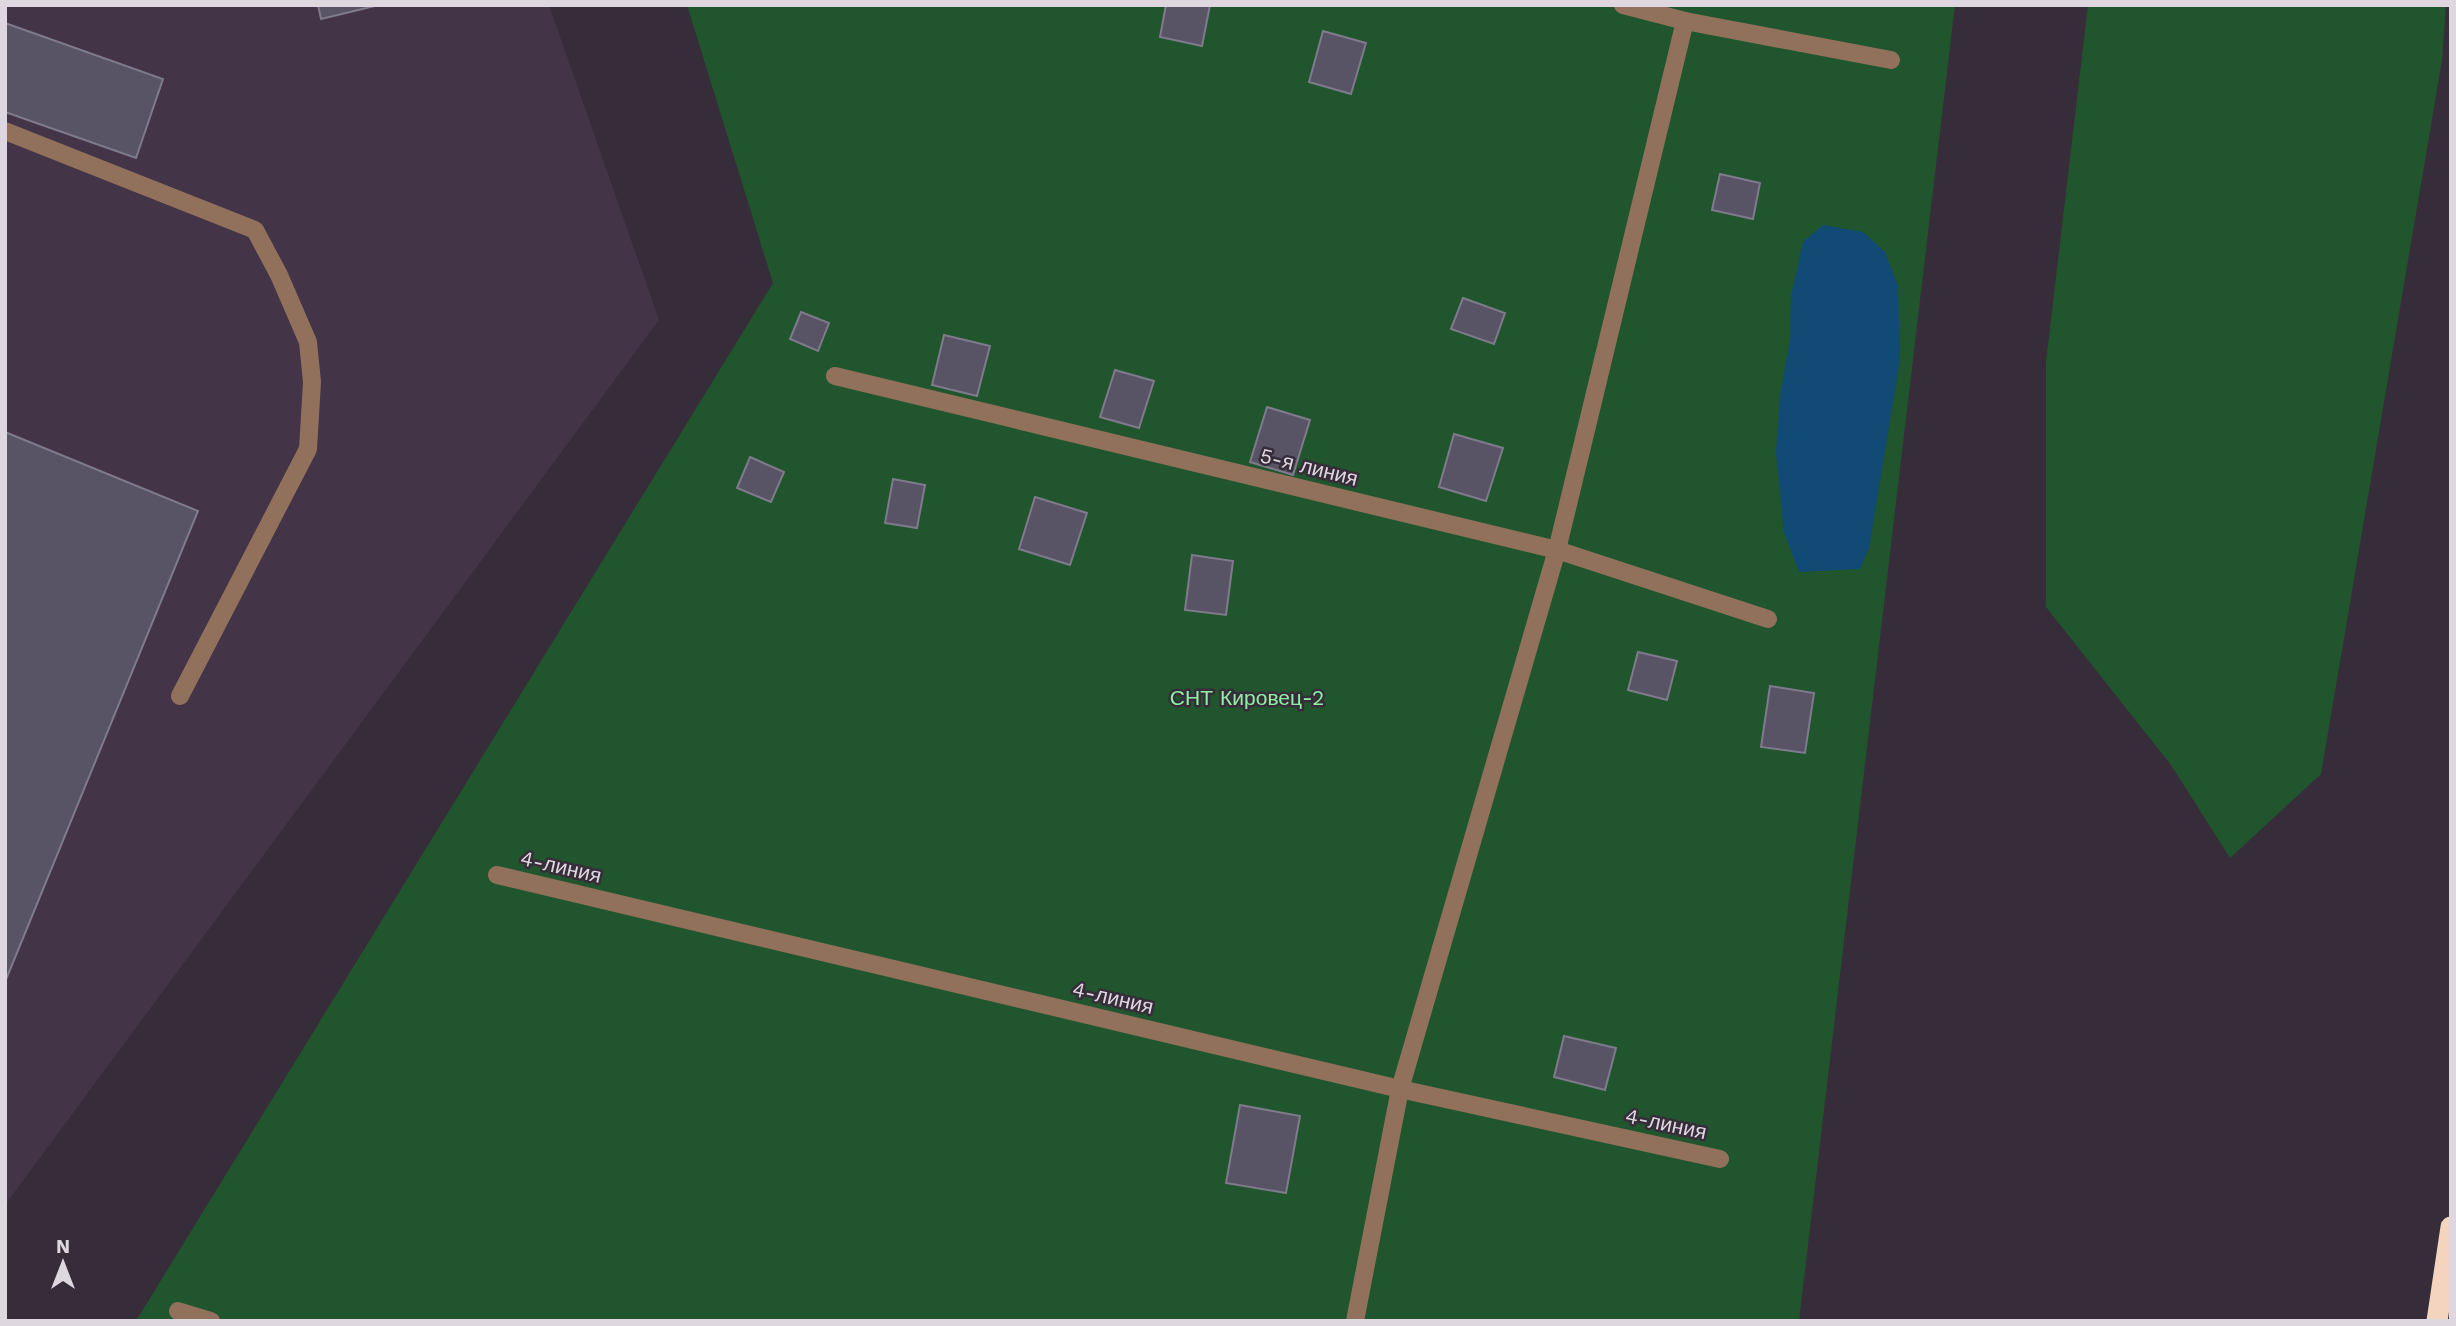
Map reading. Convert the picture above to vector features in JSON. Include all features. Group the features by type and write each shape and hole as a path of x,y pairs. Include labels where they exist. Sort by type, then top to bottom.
{"highway":[{"path":"2437,1321 2451,1227"}],"street":[{"path":"1623,5 1685,21 1891,60"},
{"path":"1355,1321 1400,1089 1557,550 1685,21"},
{"path":"5,131 255,230 279,275 308,342 312,382 308,449 180,696"},
{"name":"5-я линия","path":"835,376 1557,550 1768,619"},
{"name":"4-линия","path":"497,875 1400,1089 1720,1159"},
{"path":"178,1311 211,1321"}],"shaded area":[{"path":"5,5 549,5 659,320 5,1205"}],"green space":[{"name":"СНТ Кировец-2","path":"687,5 1955,5 1799,1321 136,1321 773,283"},
{"path":"2088,5 2446,5 2442,60 2321,774 2230,858 2171,765 2046,607 2046,362"}],"water":[{"path":"1823,225 1863,232 1885,252 1898,286 1900,359 1869,548 1860,569 1799,572 1784,532 1776,453 1780,395 1790,341 1791,296 1803,242"}],"building":[{"path":"318,5 375,5 375,6 321,19"},
{"path":"1166,5 1210,5 1202,46 1160,37"},
{"path":"5,23 163,79 136,158 5,112"},
{"path":"1323,31 1366,43 1351,94 1309,82"},
{"path":"1720,174 1760,183 1753,219 1712,210"},
{"path":"1463,298 1505,313 1494,344 1451,329"},
{"path":"801,312 829,323 818,351 790,339"},
{"path":"944,335 990,346 977,396 932,385"},
{"path":"1115,370 1154,381 1139,428 1100,417"},
{"path":"1267,407 1310,420 1293,475 1250,462"},
{"path":"5,432 198,511 5,982"},
{"path":"1454,434 1503,448 1486,501 1439,487"},
{"path":"750,457 784,472 771,502 737,488"},
{"path":"893,479 925,485 917,528 885,523"},
{"path":"1035,497 1087,513 1070,565 1019,549"},
{"path":"1192,555 1233,561 1226,615 1185,610"},
{"path":"1638,652 1677,661 1667,700 1628,690"},
{"path":"1770,686 1814,693 1805,753 1761,747"},
{"path":"1564,1036 1616,1048 1605,1090 1554,1077"},
{"path":"1240,1105 1300,1116 1286,1193 1226,1183"}]}
